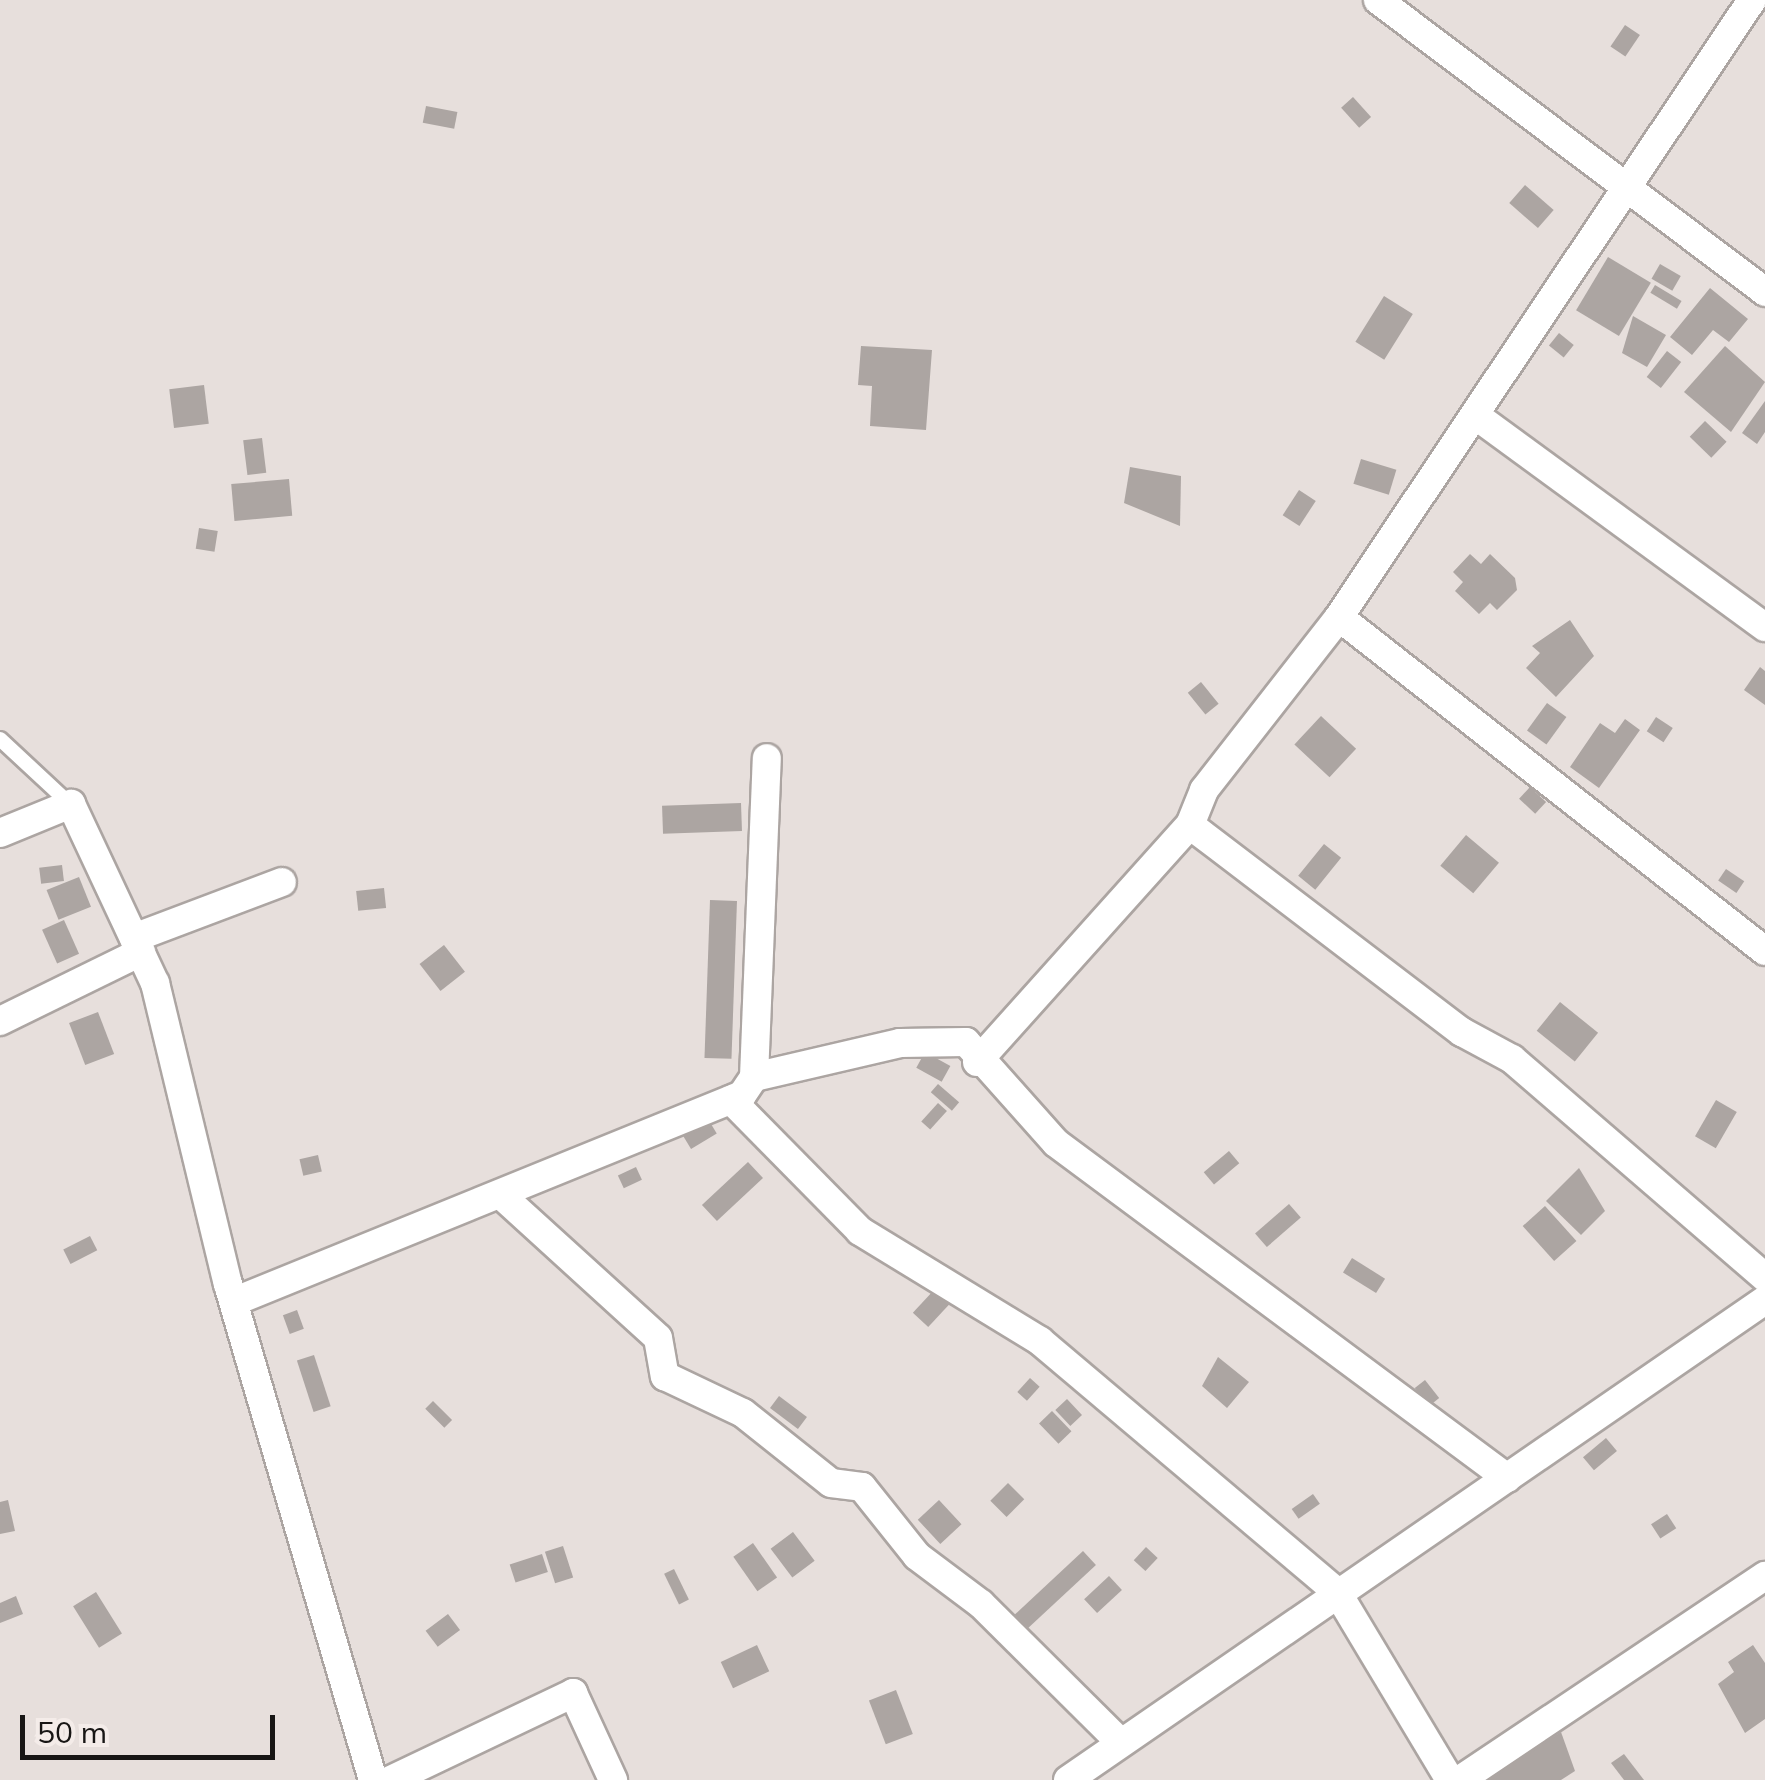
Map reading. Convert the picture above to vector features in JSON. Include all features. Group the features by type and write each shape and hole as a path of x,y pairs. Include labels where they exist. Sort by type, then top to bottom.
{"street":[{"path":"1378,0 1765,292"},
{"path":"977,1062 1190,825 1263,706 1339,617 1475,415 1622,182 1752,0"},
{"path":"1475,415 1765,627"},
{"path":"1339,617 1765,951"},
{"path":"754,1076 766,758"},
{"path":"0,833 71,804 137,945 373,1780"},
{"path":"1190,825 1462,1032 1512,1059 1765,1277"},
{"path":"0,1022 137,945 282,882"},
{"path":"238,1300 731,1100 754,1076 900,1043 966,1042 977,1062 1098,1176 1506,1478"},
{"path":"731,1100 860,1230 1040,1341 1337,1592 1450,1780"},
{"path":"501,1195 658,1338 665,1376 742,1413 831,1483 862,1487 916,1556 981,1604 1117,1739"},
{"path":"1068,1780 1117,1739 1765,1300"},
{"path":"1460,1780 1765,1576"},
{"path":"390,1780 573,1693 613,1780"}],"lane":[{"path":"0,738 71,804"}],"building":[{"path":"1625,25 1640,35 1625,57 1610,47"},
{"path":"1353,97 1371,117 1359,128 1341,108"},
{"path":"426,106 457,112 454,129 423,123"},
{"path":"1525,185 1554,210 1538,228 1509,203"},
{"path":"1608,257 1651,283 1619,336 1576,310"},
{"path":"1660,264 1681,276 1672,291 1652,279"},
{"path":"1655,285 1682,301 1677,309 1650,293"},
{"path":"1710,288 1748,319 1729,342 1713,330 1692,355 1670,337"},
{"path":"1384,296 1413,314 1384,360 1355,342"},
{"path":"1633,316 1666,335 1647,367 1622,353"},
{"path":"1559,333 1574,345 1564,357 1549,345"},
{"path":"861,346 932,350 926,430 870,426 872,386 858,385"},
{"path":"1725,346 1765,382 1731,432 1684,392"},
{"path":"1667,351 1681,362 1661,388 1647,377"},
{"path":"204,385 209,424 174,428 169,389"},
{"path":"1765,401 1765,432 1757,444 1742,433"},
{"path":"1705,421 1727,442 1711,458 1690,437"},
{"path":"262,438 266,473 247,475 243,440"},
{"path":"1361,459 1396,470 1389,495 1353,484"},
{"path":"1130,467 1181,476 1180,526 1124,503"},
{"path":"289,479 292,516 234,521 231,484"},
{"path":"1299,490 1316,501 1299,526 1283,515"},
{"path":"199,528 218,531 214,552 196,549"},
{"path":"1470,554 1481,564 1490,554 1515,578 1517,590 1497,610 1490,603 1479,614 1455,591 1463,582 1453,572"},
{"path":"1570,620 1594,656 1556,697 1526,668 1540,653 1532,646"},
{"path":"1760,667 1765,671 1765,705 1744,690"},
{"path":"1201,682 1219,704 1205,714 1188,693"},
{"path":"1547,703 1566,717 1546,745 1527,731"},
{"path":"1321,716 1356,749 1330,777 1294,745"},
{"path":"1656,717 1673,728 1664,742 1647,731"},
{"path":"1625,719 1640,730 1599,788 1570,767 1600,723 1615,733"},
{"path":"1530,787 1546,802 1535,814 1519,799"},
{"path":"741,803 742,831 663,834 662,806"},
{"path":"1466,835 1499,863 1473,893 1440,866"},
{"path":"1324,844 1341,858 1315,890 1298,876"},
{"path":"62,865 64,881 41,884 39,868"},
{"path":"1726,869 1744,881 1736,893 1718,881"},
{"path":"79,877 91,907 59,920 47,890"},
{"path":"384,888 386,908 358,911 356,891"},
{"path":"710,900 737,901 731,1059 704,1058"},
{"path":"64,920 79,954 57,964 42,930"},
{"path":"444,945 465,972 441,991 420,964"},
{"path":"1560,1002 1598,1033 1575,1062 1537,1031"},
{"path":"98,1012 114,1054 85,1065 69,1023"},
{"path":"925,1052 950,1066 942,1082 916,1068"},
{"path":"938,1084 959,1102 952,1111 931,1092"},
{"path":"1716,1100 1737,1112 1716,1148 1695,1136"},
{"path":"938,1103 947,1111 930,1130 921,1122"},
{"path":"708,1119 717,1134 691,1149 682,1134"},
{"path":"1229,1151 1239,1163 1214,1184 1204,1172"},
{"path":"318,1155 322,1172 303,1176 299,1159"},
{"path":"748,1162 763,1178 717,1221 702,1205"},
{"path":"636,1167 642,1180 624,1188 618,1175"},
{"path":"1579,1168 1605,1211 1581,1235 1546,1201"},
{"path":"1289,1204 1301,1218 1267,1247 1255,1234"},
{"path":"1545,1206 1576,1241 1554,1261 1523,1226"},
{"path":"90,1236 97,1250 71,1264 63,1250"},
{"path":"1352,1258 1385,1279 1376,1293 1343,1272"},
{"path":"934,1290 949,1304 928,1327 913,1313"},
{"path":"297,1310 304,1329 290,1334 283,1315"},
{"path":"314,1355 331,1406 314,1412 297,1361"},
{"path":"1218,1357 1249,1382 1227,1408 1202,1386"},
{"path":"1030,1378 1040,1387 1027,1401 1017,1392"},
{"path":"1425,1380 1439,1398 1429,1406 1415,1388"},
{"path":"779,1396 807,1417 798,1429 770,1408"},
{"path":"1067,1399 1082,1415 1070,1426 1055,1410"},
{"path":"433,1401 452,1420 444,1428 425,1409"},
{"path":"1052,1411 1071,1431 1059,1444 1039,1424"},
{"path":"1606,1438 1617,1451 1594,1470 1583,1457"},
{"path":"1008,1483 1024,1499 1007,1517 990,1501"},
{"path":"1313,1494 1320,1504 1299,1519 1292,1509"},
{"path":"8,1500 15,1531 0,1534 0,1502"},
{"path":"939,1500 962,1524 940,1544 918,1520"},
{"path":"1667,1514 1676,1528 1660,1539 1651,1524"},
{"path":"793,1532 815,1561 792,1578 771,1549"},
{"path":"753,1543 777,1577 757,1591 733,1557"},
{"path":"563,1546 573,1577 555,1583 545,1552"},
{"path":"1146,1547 1158,1558 1145,1571 1134,1560"},
{"path":"1083,1551 1096,1565 1026,1630 1013,1616"},
{"path":"542,1554 548,1572 516,1583 510,1565"},
{"path":"674,1569 689,1600 679,1604 664,1574"},
{"path":"1109,1576 1122,1590 1097,1613 1084,1599"},
{"path":"96,1592 122,1634 99,1648 73,1606"},
{"path":"16,1596 23,1614 0,1623 0,1603"},
{"path":"448,1614 460,1630 438,1647 426,1631"},
{"path":"757,1645 769,1671 733,1688 721,1662"},
{"path":"1753,1645 1765,1663 1765,1719 1745,1733 1718,1684 1734,1672 1728,1662"},
{"path":"896,1690 913,1734 886,1744 869,1700"},
{"path":"1561,1732 1575,1771 1561,1780 1484,1780"},
{"path":"1624,1754 1644,1780 1624,1780 1611,1763"}]}
